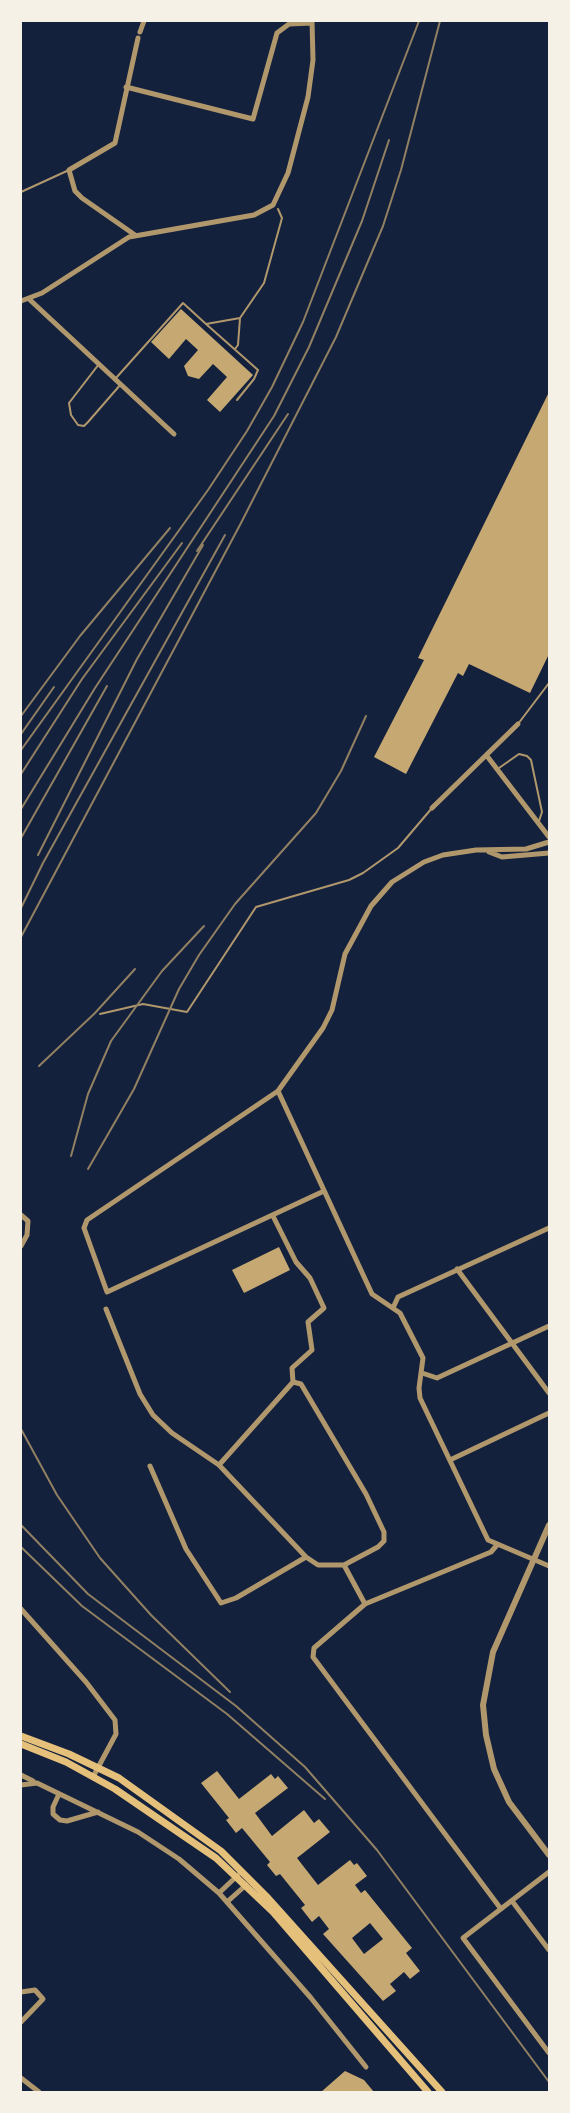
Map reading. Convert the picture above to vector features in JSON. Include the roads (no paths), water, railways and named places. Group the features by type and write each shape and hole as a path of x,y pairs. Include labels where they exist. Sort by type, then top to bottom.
{"main road":[{"path":"21,1736 69,1754 119,1778 203,1836 442,2092"},
{"path":"21,1744 66,1762 93,1776 196,1842 239,1874"},
{"path":"248,1883 428,2092"}],"street":[{"path":"135,235 82,198 75,190 69,170 115,143 126,99 126,87 144,21"},
{"path":"21,301 30,299 118,242 135,235 254,215 273,204 288,173 308,98 313,60 312,22 289,24 277,33 253,119 126,87"},
{"path":"30,299 174,434"},
{"path":"432,808 518,724"},
{"path":"487,756 499,768 549,837"},
{"path":"324,1191 107,1292 84,1228 87,1220 278,1091 323,1028 332,1010 345,954 362,920 382,893 405,873 424,862 443,855 476,850 526,849 549,842"},
{"path":"488,851 502,857 549,853"},
{"path":"278,1091 372,1294 400,1313 423,1358 420,1398 488,1540 549,1566"},
{"path":"21,1215 28,1221 27,1235 21,1246"},
{"path":"219,1465 293,1382 292,1368 312,1350 308,1322 324,1308 310,1278 296,1262 273,1216"},
{"path":"393,1308 398,1297 549,1228"},
{"path":"457,1269 549,1394"},
{"path":"106,1309 140,1394 153,1415 172,1433 219,1465 306,1557 318,1565 344,1564 378,1547 384,1540 384,1532 366,1494 301,1384 293,1382"},
{"path":"422,1373 436,1378 549,1326"},
{"path":"450,1460 549,1413"},
{"path":"150,1466 186,1549 221,1603 237,1598 306,1557"},
{"path":"549,1525 493,1652 483,1705 486,1736 494,1769 509,1802 549,1855"},
{"path":"497,1545 491,1552 365,1604 314,1648 313,1657 501,1909"},
{"path":"344,1564 365,1604"},
{"path":"21,1609 86,1682 115,1720 116,1734 93,1776"},
{"path":"21,1775 138,1832 171,1854 219,1893 366,2067"},
{"path":"21,1785 37,1783"},
{"path":"59,1794 53,1806 53,1814 60,1820 67,1821 98,1812"},
{"path":"549,1872 463,1938 549,2053"},
{"path":"219,1893 239,1874"},
{"path":"228,1902 248,1883"},
{"path":"512,1901 549,1950"},
{"path":"21,1992 35,1990 43,1999 21,2022"},
{"path":"21,2078 39,2092"}],"lane":[{"path":"21,192 69,170"},
{"path":"235,349 240,318 264,283 282,218 278,209"},
{"path":"115,379 183,303 258,370 254,380 237,400"},
{"path":"206,324 240,318"},
{"path":"99,364 69,404 71,415 78,425 84,426 121,384"},
{"path":"518,724 549,683"},
{"path":"499,768 519,754 531,760 542,812 539,821"},
{"path":"100,1014 143,1004 187,1012 256,907 349,880 363,873 398,848 432,808"}],"railway":[{"path":"21,750 208,490 247,431 272,387 303,322 419,21"},
{"path":"21,937 241,523 336,337 383,226 401,170 440,21"},
{"path":"21,809 95,688 274,416 309,347 362,221 389,140"},
{"path":"197,551 288,414"},
{"path":"21,716 80,636 170,528"},
{"path":"21,908 43,863 225,535"},
{"path":"21,774 82,679 182,543"},
{"path":"38,855 137,659 203,545"},
{"path":"21,838 107,686"},
{"path":"21,734 54,687"},
{"path":"88,1169 134,1089 179,989 199,955 235,904 316,813 341,771 366,716"},
{"path":"71,1156 88,1094 111,1041 162,971 204,926"},
{"path":"39,1066 95,1013 135,969"},
{"path":"21,1429 57,1495 100,1558 151,1615 230,1692"},
{"path":"21,1525 88,1594 236,1706 305,1767 377,1850 549,2082"},
{"path":"21,1547 82,1606 227,1714 325,1799"}]}
